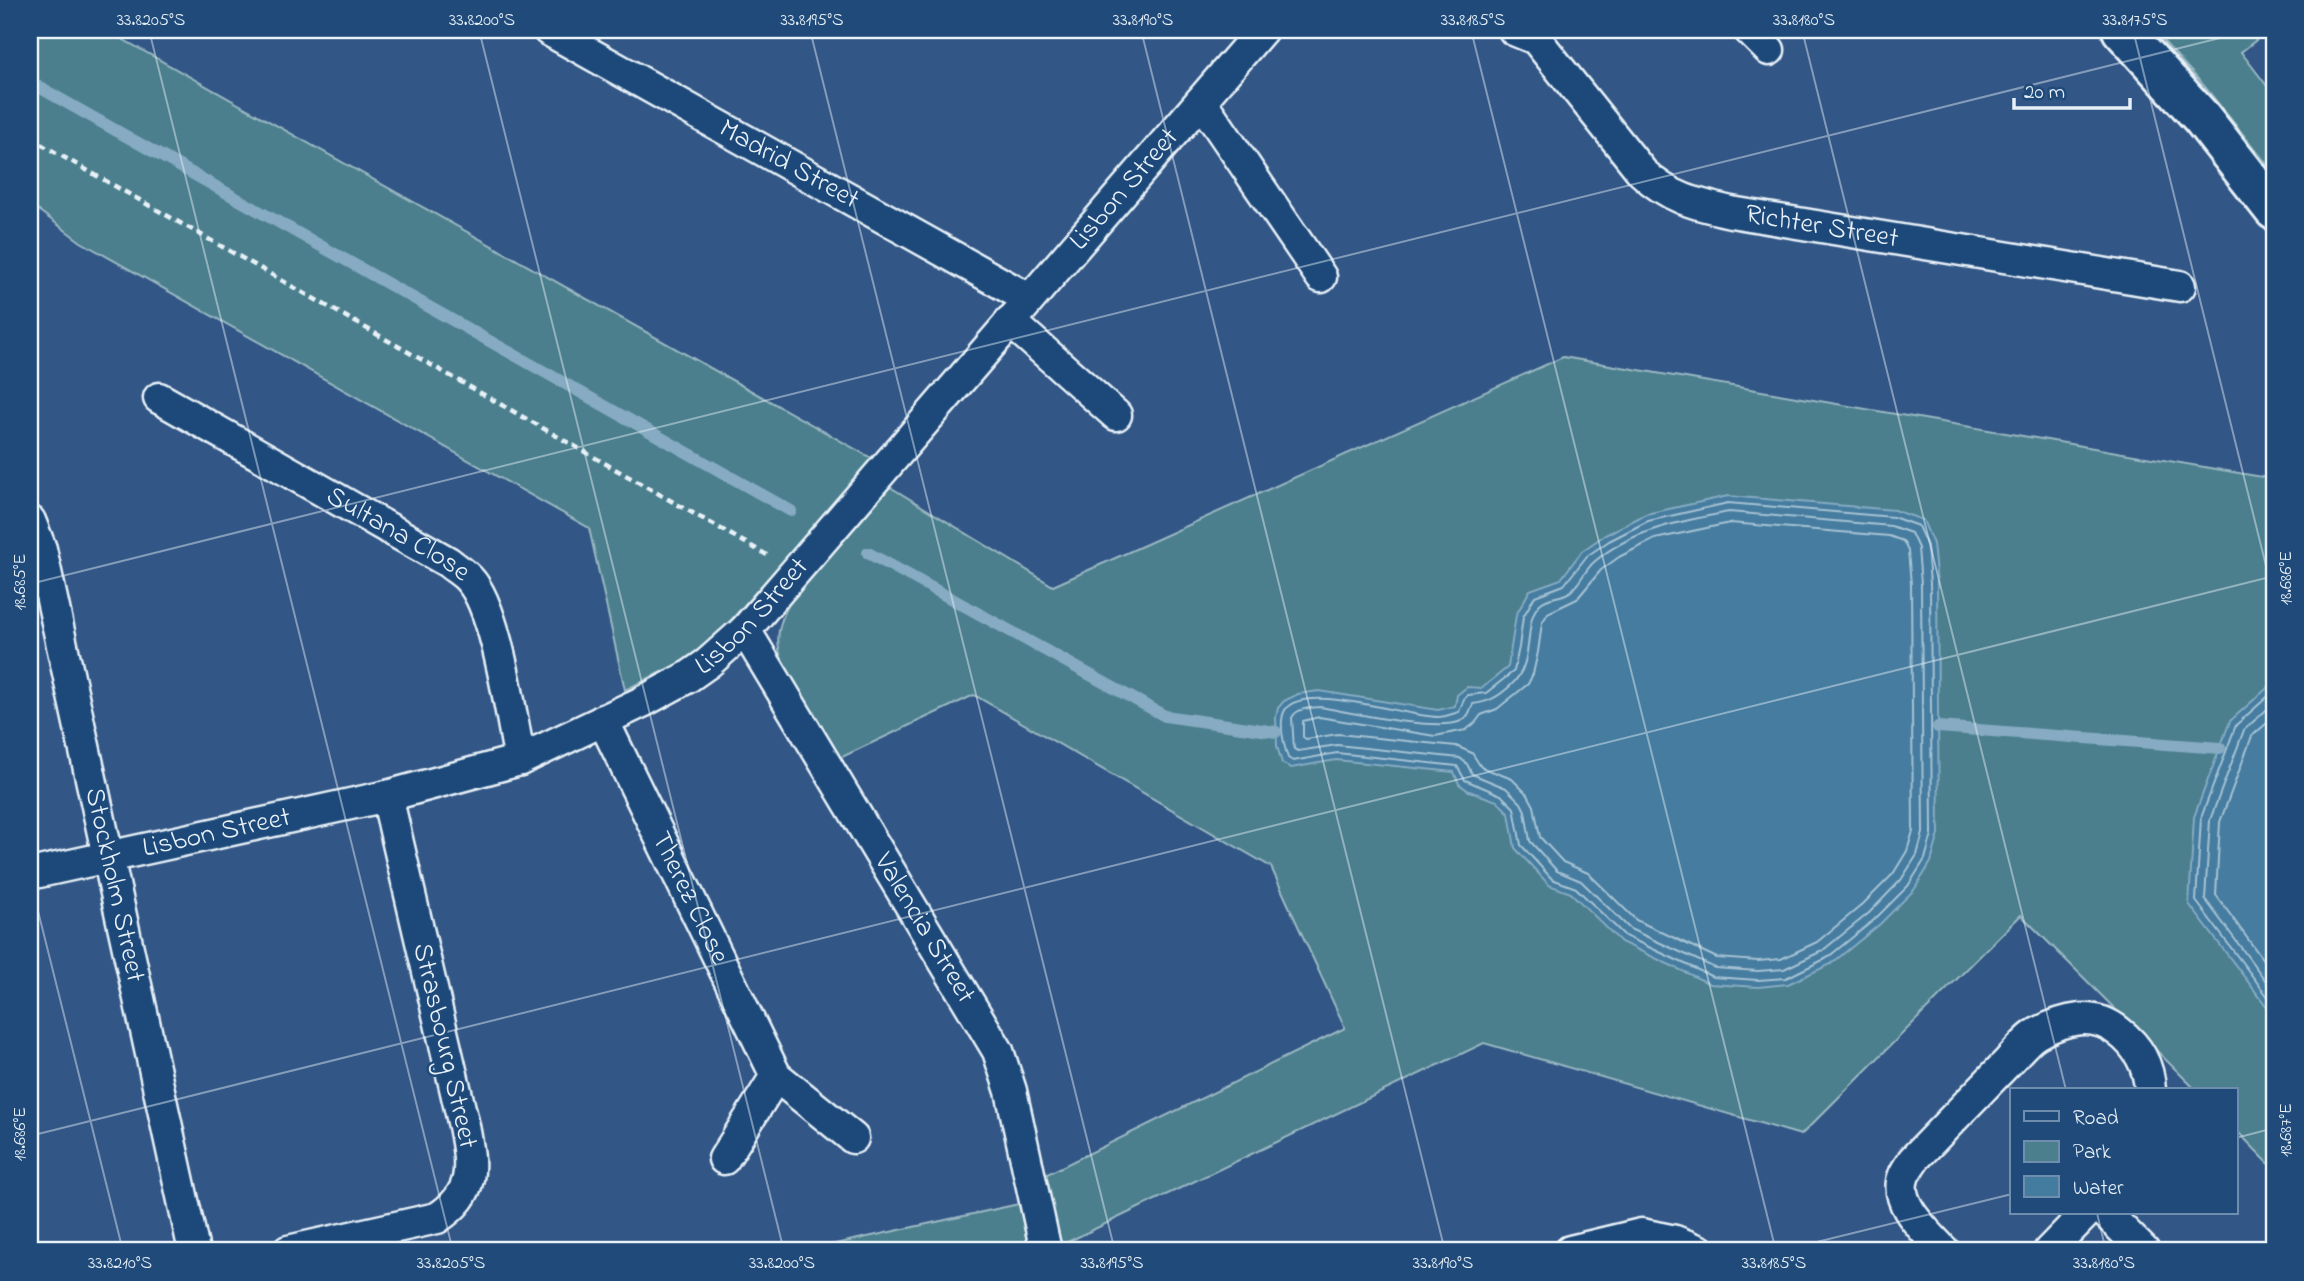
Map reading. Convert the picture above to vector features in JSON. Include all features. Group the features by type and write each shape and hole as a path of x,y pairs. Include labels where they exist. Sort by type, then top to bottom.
{"street":[{"name":"Madrid Street","path":"548,30 1020,310 1116,415"},
{"name":"Lisbon Street","path":"30,874 387,796 520,760 688,677 745,630 1262,30"},
{"path":"2122,30 2202,118 2274,210"},
{"name":"Richter Street","path":"1532,33 1642,172 1674,196 1731,212 2180,286"},
{"path":"1201,101 1321,277"},
{"name":"Sultana Close","path":"159,398 448,562 470,579 483,600 491,623 520,760"},
{"name":"Stockholm Street","path":"30,521 41,549 110,856 194,1251"},
{"name":"Valencia Street","path":"745,630 998,1051 1011,1091 1046,1251"},
{"name":"Therez Close","path":"603,720 776,1076 853,1138"},
{"name":"Strasbourg Street","path":"288,1251 437,1217 454,1207 465,1189 470,1170 464,1126 387,796"},
{"path":"1944,1251 1906,1205 1902,1189 1903,1176 1913,1160 2035,1034 2066,1021 2087,1018 2106,1022 2140,1053 2150,1088"},
{"path":"724,1158 776,1076"},
{"path":"2049,1251 2085,1214"},
{"path":"2107,1214 2144,1251"},
{"path":"1570,1251 1640,1234 1675,1241 1700,1251"}],"path":[{"path":"30,138 795,571"}],"green space":[{"path":"30,30 106,30 873,459 718,635 683,661 625,690 589,528 81,242 30,204"},
{"path":"2153,30 2269,30 2241,52 2274,95 2274,173 2205,87"},
{"path":"1563,357 2274,479 2274,1169 2238,1132 2238,1088 2194,1088 2021,915 1801,1135 1484,1043 1059,1246 1045,1175 1345,1028 1271,867 974,695 840,758 788,674 779,649 779,630 790,602 890,487 1053,586"},
{"path":"1019,1204 1029,1251 803,1251"}],"water":[{"path":"1728,496 1894,510 1923,520 1933,544 1937,583 1939,834 1931,862 1914,890 1880,924 1831,964 1788,984 1758,987 1710,984 1621,942 1571,893 1549,885 1515,848 1509,813 1497,801 1469,791 1459,784 1454,772 1336,760 1291,768 1282,763 1277,746 1276,717 1278,708 1284,701 1298,694 1319,691 1438,710 1455,706 1457,695 1467,687 1482,688 1508,667 1516,615 1530,590 1561,579 1582,551 1605,535 1646,514"},
{"path":"2274,682 2274,1016 2189,904 2194,817 2230,721"}],"waterway":[{"path":"30,82 791,511"},
{"path":"868,553 1165,716 1276,732"},
{"path":"1938,727 2220,748"}]}
